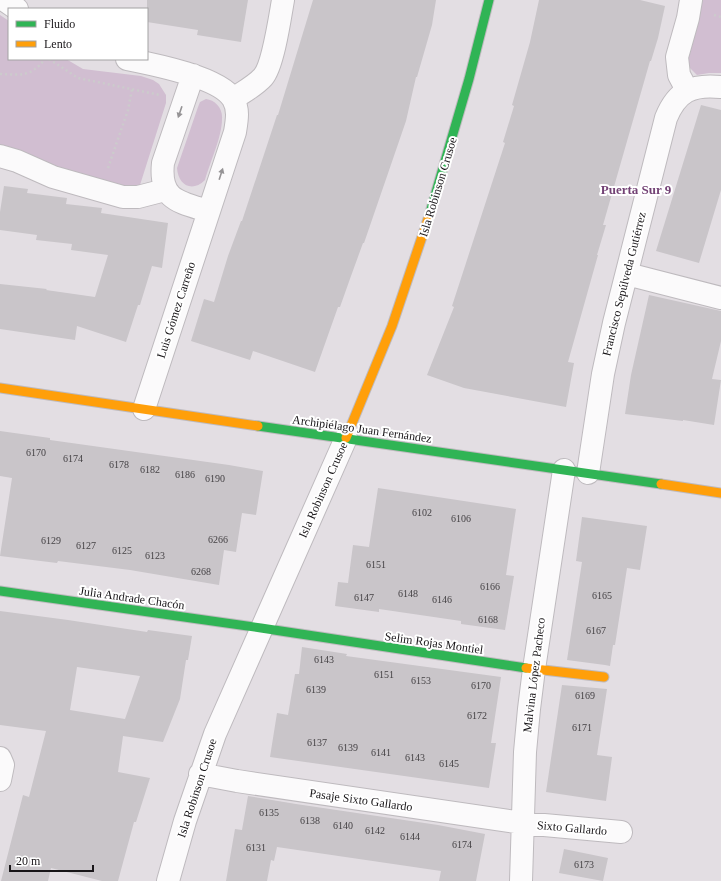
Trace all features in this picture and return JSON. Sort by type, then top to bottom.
[{"type":"street","points":[[4,0],[16,8]]},
{"type":"street","points":[[133,60],[193,75],[216,85],[230,94],[233,99],[256,83],[267,72],[283,0]]},
{"type":"street","name":"Isla Robinson Crusoe","points":[[168,881],[200,774],[220,721],[346,438],[381,354],[434,200],[484,26],[488,0]]},
{"type":"street","points":[[691,0],[688,18],[677,57],[679,75],[687,90],[699,87],[721,87]]},
{"type":"street","points":[[193,75],[162,163],[161,176],[165,190],[180,202],[208,211]]},
{"type":"street","name":"Francisco Sepúlveda Gutiérrez","points":[[588,473],[603,374],[666,118],[671,106],[678,97],[687,90]]},
{"type":"street","name":"Luis Gómez Carreño","points":[[144,409],[237,121],[238,113],[233,99]]},
{"type":"street","points":[[0,156],[17,161],[53,177],[123,197],[138,197],[165,190]]},
{"type":"street","points":[[627,274],[721,298]]},
{"type":"street","name":"Archipiélago Juan Fernández","points":[[0,388],[721,493]]},
{"type":"street","name":"Malvina López Pacheco","points":[[521,881],[525,752],[534,670],[564,470]]},
{"type":"street","name":"Julia Andrade Chacón","points":[[0,591],[261,628]]},
{"type":"street","name":"Selim Rojas Montiel","points":[[261,628],[534,670],[604,676]]},
{"type":"street","points":[[0,758],[3,766],[0,780]]},
{"type":"street","name":"Pasaje Sixto Gallardo","points":[[200,774],[237,781],[522,823]]},
{"type":"street","name":"Sixto Gallardo","points":[[522,823],[621,832]]},
{"type":"path","points":[[0,74],[22,75],[30,73],[40,66],[44,60]]},
{"type":"path","points":[[51,60],[78,78],[184,100]]},
{"type":"path","points":[[107,170],[128,110],[132,89]]},
{"type":"shaded area","points":[[701,0],[721,0],[721,73],[697,75],[685,63]]},
{"type":"shaded area","points":[[0,15],[8,20],[8,60],[68,60],[83,69],[141,76],[153,80],[159,84],[166,95],[166,103],[140,185],[123,190],[0,147]]},
{"type":"shaded area","points":[[206,99],[218,105],[221,111],[221,126],[218,141],[205,180],[195,186],[186,185],[180,179],[177,168],[200,102]]},
{"type":"building","points":[[147,0],[248,0],[241,42],[197,35],[198,30],[148,22]]},
{"type":"building","points":[[313,0],[436,0],[432,25],[416,77],[406,121],[364,243],[340,307],[338,307],[315,372],[253,351],[250,360],[191,341],[204,299],[214,302],[228,256],[242,221],[278,115]]},
{"type":"building","points":[[539,0],[640,0],[665,6],[658,38],[603,225],[606,225],[568,362],[574,363],[566,407],[464,388],[427,375],[454,307],[452,306],[505,143],[503,142],[514,106],[512,105],[530,42]]},
{"type":"building","points":[[701,105],[721,110],[721,190],[699,263],[656,251]]},
{"type":"building","points":[[4,186],[28,189],[27,193],[67,198],[66,204],[102,208],[101,213],[168,223],[162,268],[152,266],[140,305],[138,305],[126,342],[77,326],[75,340],[0,329],[0,284],[47,289],[46,290],[95,297],[108,255],[71,250],[72,244],[36,240],[37,235],[0,230],[0,212]]},
{"type":"building","points":[[649,295],[721,311],[721,341],[712,379],[721,380],[714,425],[625,414],[631,375]]},
{"type":"building","points":[[0,431],[50,438],[50,440],[263,471],[256,515],[242,513],[236,552],[224,550],[219,585],[130,570],[58,561],[57,563],[0,556],[12,478],[0,476]]},
{"type":"building","points":[[378,488],[516,509],[506,575],[514,576],[505,630],[461,624],[461,621],[379,609],[379,612],[335,606],[338,582],[348,583],[353,545],[369,547]]},
{"type":"building","points":[[582,517],[647,526],[640,570],[627,568],[615,645],[613,645],[610,666],[567,660],[582,562],[576,561]]},
{"type":"building","points":[[0,611],[147,632],[148,630],[192,636],[188,660],[186,660],[180,699],[163,742],[123,736],[118,772],[150,778],[136,822],[134,822],[118,881],[102,881],[51,868],[48,881],[1,881],[23,795],[29,797],[46,731],[0,725]],"holes":[[[77,667],[140,676],[125,719],[70,710]]]},
{"type":"building","points":[[302,647],[347,654],[346,656],[501,677],[491,743],[496,743],[489,788],[270,757],[277,713],[288,715],[295,674],[299,674]]},
{"type":"building","points":[[562,685],[607,689],[597,755],[612,757],[606,801],[546,792]]},
{"type":"building","points":[[248,796],[438,825],[485,834],[476,881],[439,881],[441,871],[277,847],[274,861],[271,860],[267,881],[226,881],[235,829],[242,830]]},
{"type":"building","points":[[564,849],[608,858],[603,881],[559,873]]},
{"type":"traffic: fast","points":[[429,216],[469,79],[489,0]]},
{"type":"traffic: fast","points":[[258,426],[661,484]]},
{"type":"traffic: fast","points":[[0,591],[526,668]]},
{"type":"traffic: slow","points":[[346,438],[392,326],[429,216]]},
{"type":"traffic: slow","points":[[0,388],[258,426]]},
{"type":"traffic: slow","points":[[661,484],[721,493]]},
{"type":"traffic: slow","points":[[526,668],[604,677]]},
{"type":"district","name":"Puerta Sur 9","points":[[636,189]]}]
